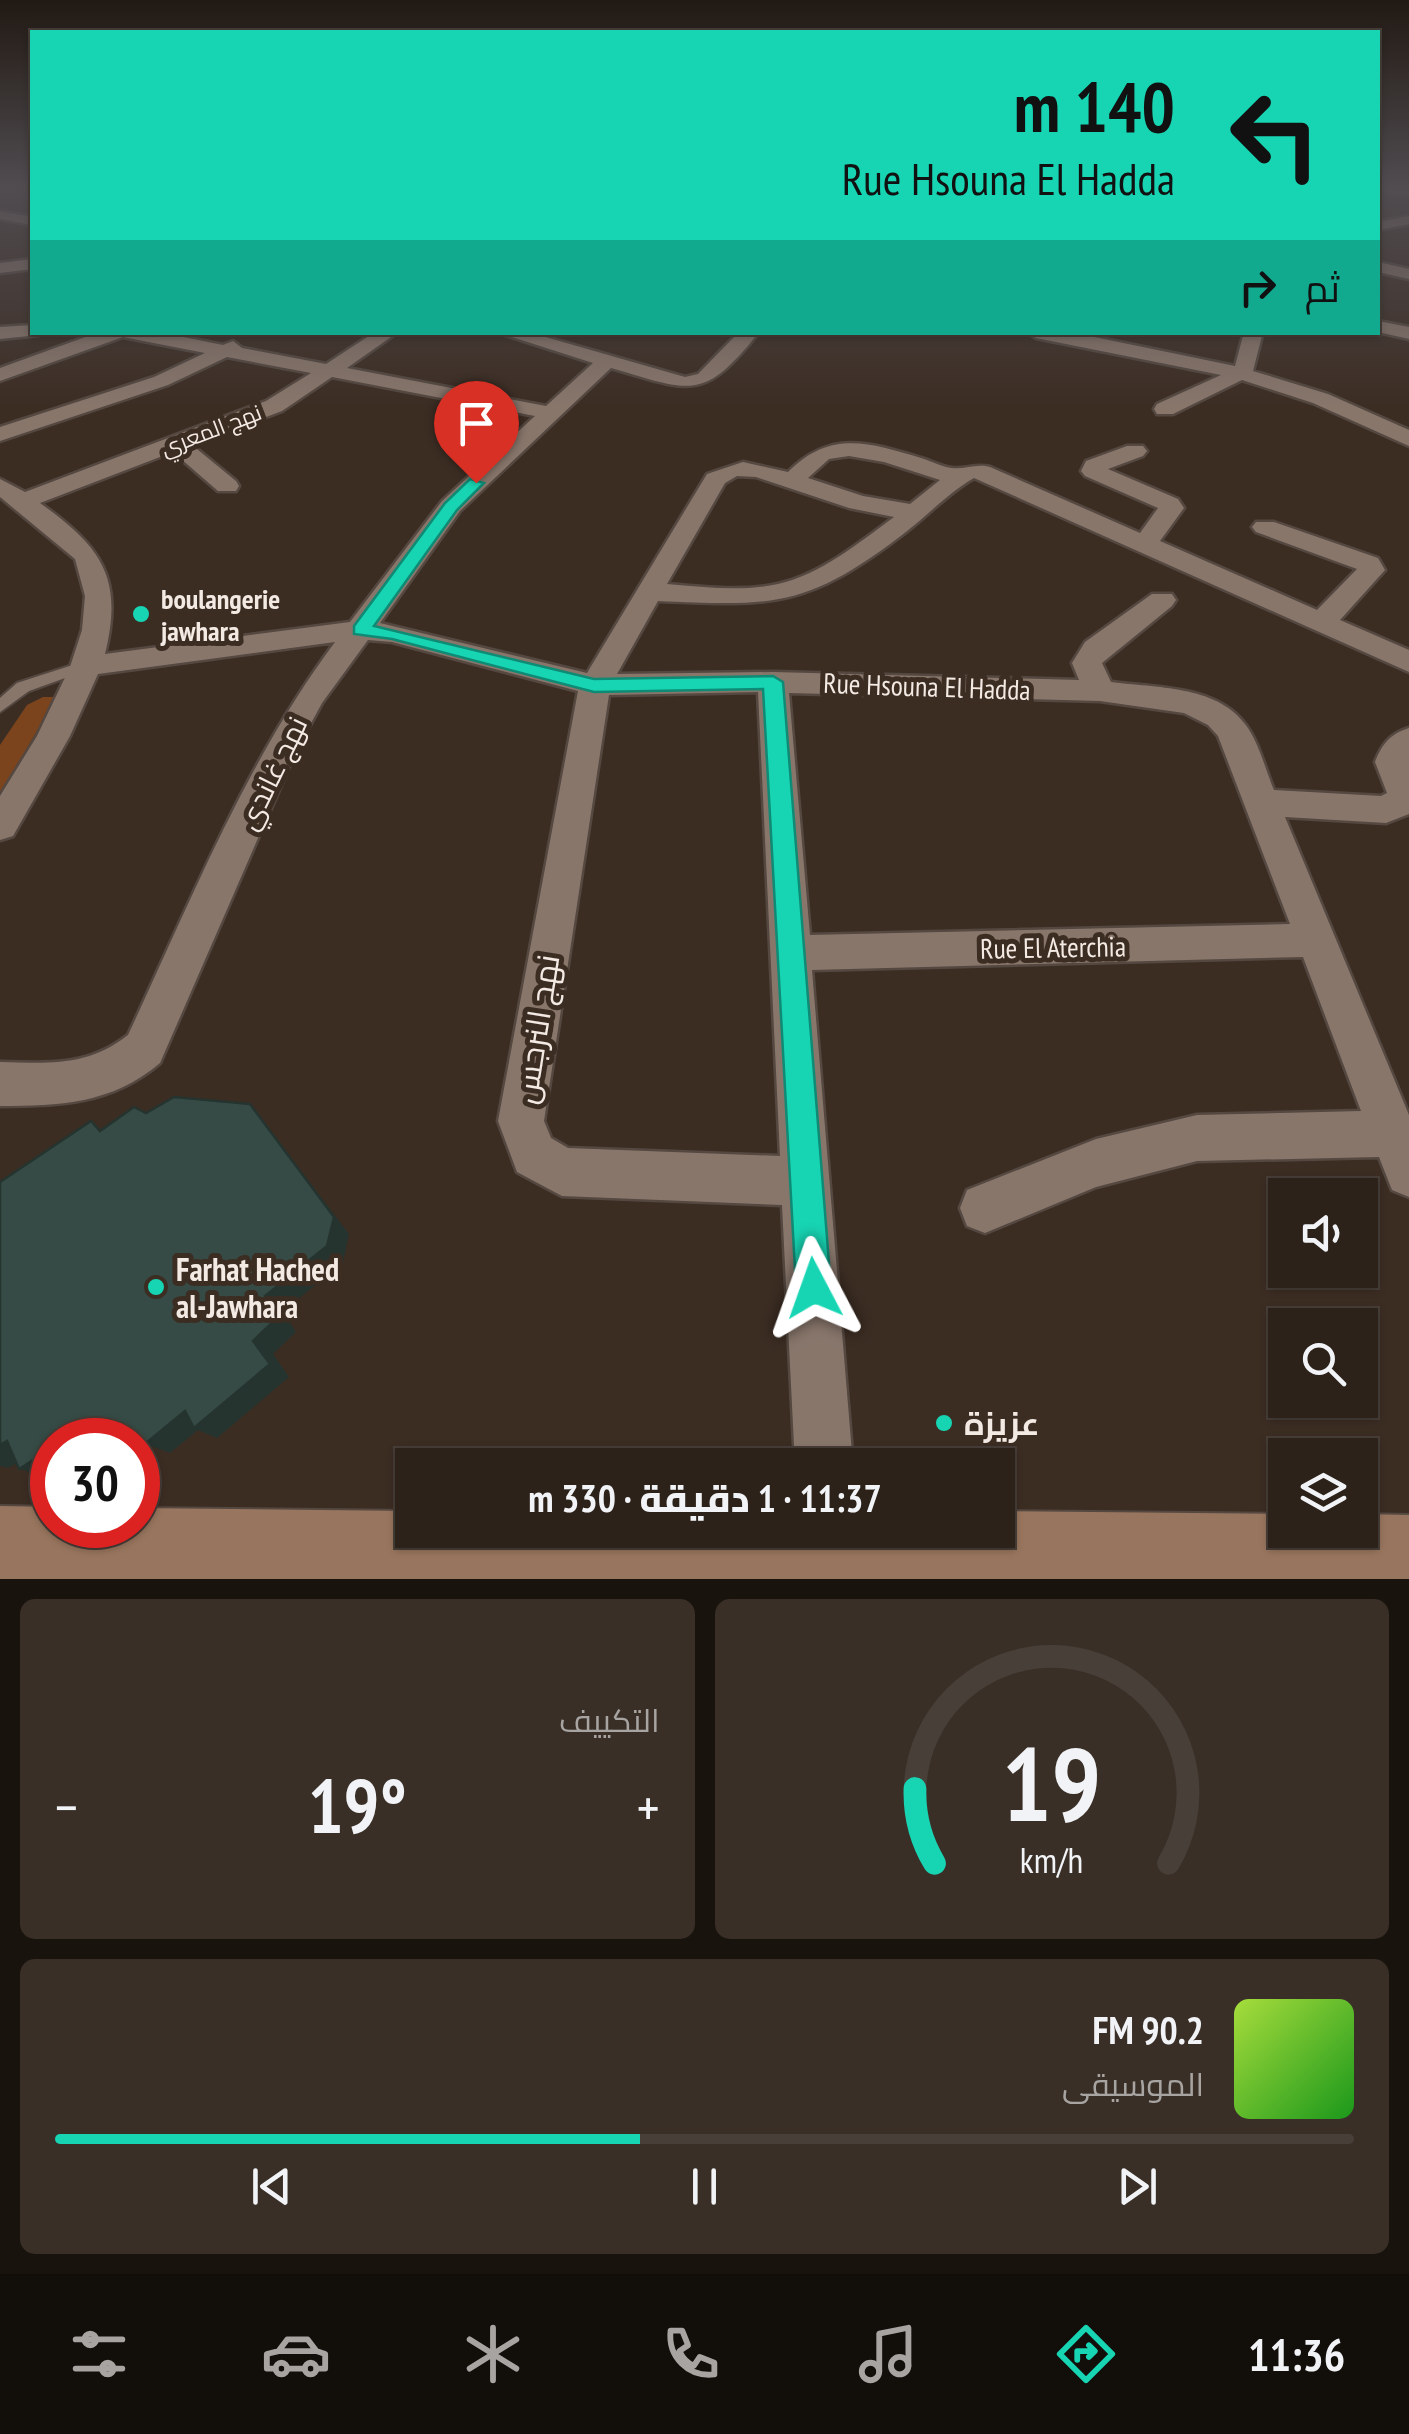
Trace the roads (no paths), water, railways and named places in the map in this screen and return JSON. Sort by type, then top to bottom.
[{"type":"main road","points":[[0,1548],[310,1553],[1409,1557]]},
{"type":"street","points":[[0,268],[30,264]]},
{"type":"street","points":[[1380,267],[1407,272]]},
{"type":"street","points":[[1380,327],[1409,333]]},
{"type":"street","points":[[0,333],[30,331]]},
{"type":"street","points":[[0,375],[110,335]]},
{"type":"street","points":[[143,335],[551,413]]},
{"type":"street","points":[[0,434],[161,382],[254,335]]},
{"type":"street","name":"نهج المعري","points":[[6,492],[178,444],[274,406],[384,335]]},
{"type":"street","points":[[516,335],[670,381],[694,383],[709,374],[747,335]]},
{"type":"street","points":[[1052,335],[1243,372],[1366,416],[1409,439]]},
{"type":"street","points":[[1165,409],[1243,372],[1253,335]]},
{"type":"street","name":"نهج غاندي","points":[[0,1084],[96,1081],[114,1074],[144,1049],[279,750],[309,698],[451,506],[606,361]]},
{"type":"street","points":[[1366,416],[1394,409]]},
{"type":"street","points":[[178,444],[227,486]]},
{"type":"street","points":[[792,481],[821,454],[842,448],[928,467],[957,478]]},
{"type":"street","points":[[1135,450],[1092,470],[1169,504],[1171,508],[1145,544]]},
{"type":"street","points":[[594,685],[715,479],[726,470],[742,467],[858,503],[915,513]]},
{"type":"street","points":[[648,592],[775,594],[835,568],[915,513],[957,478],[970,471],[982,472],[1409,662]]},
{"type":"street","points":[[0,826],[60,725],[84,666],[100,602],[92,566],[81,550],[6,492]]},
{"type":"street","points":[[1265,527],[1359,560],[1371,570],[1322,622]]},
{"type":"street","points":[[1100,691],[1087,662],[1096,649],[1162,600]]},
{"type":"street","name":"Rue Hsouna El Hadda","points":[[84,666],[361,630],[392,634],[594,685],[773,682],[1100,691],[1170,697],[1220,717],[1233,730],[1402,1153]]},
{"type":"street","points":[[773,682],[823,1448]]},
{"type":"street","name":"نهج النرجس","points":[[594,685],[521,1121],[534,1155],[562,1172],[807,1182]]},
{"type":"street","points":[[1259,802],[1386,810],[1404,800],[1405,793],[1392,762],[1396,751],[1409,740]]},
{"type":"street","name":"Rue El Aterchia","points":[[791,953],[1315,940]]},
{"type":"street","points":[[985,1208],[1096,1163],[1197,1138],[1402,1153]]},
{"type":"lane","points":[[0,707],[23,687],[84,666]]},
{"type":"place","name":"boulangerie jawhara","points":[[141,614]]},
{"type":"place","name":"Farhat Hached al-Jawhara","points":[[156,1287]]},
{"type":"place","name":"عزيزة","points":[[944,1423]]}]
